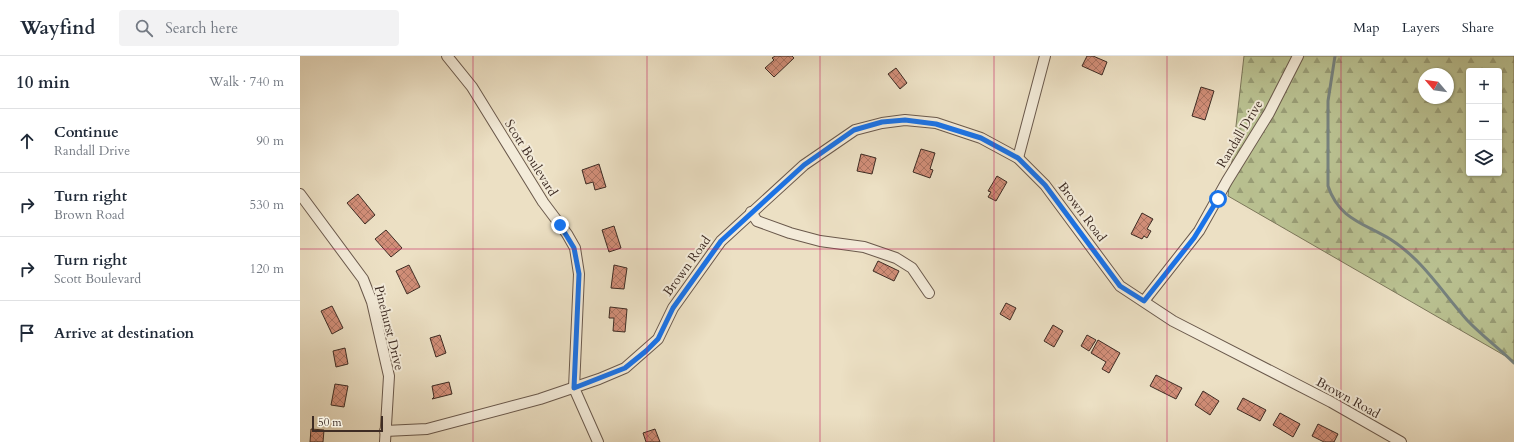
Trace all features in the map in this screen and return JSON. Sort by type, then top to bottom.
[{"type":"street","name":"Scott Boulevard","points":[[447,56],[472,87],[542,202],[566,234],[574,248],[579,274],[574,388],[598,442]]},
{"type":"street","points":[[1018,158],[1045,56]]},
{"type":"street","name":"Randall Drive","points":[[1144,301],[1199,230],[1269,113],[1298,56]]},
{"type":"street","name":"Brown Road","points":[[384,431],[427,429],[553,396],[625,368],[658,339],[673,308],[721,241],[804,165],[854,130],[882,122],[905,120],[936,124],[981,138],[1018,158],[1045,185],[1120,286],[1173,321],[1331,402],[1401,442]]},
{"type":"street","name":"Pinehurst Drive","points":[[300,194],[363,279],[372,302],[389,376],[384,431],[385,442]]},
{"type":"street","points":[[751,212],[757,221],[790,233],[820,241],[864,247],[896,258],[912,268],[929,293]]},
{"type":"green space","points":[[1244,56],[1514,56],[1514,361],[1228,196]]},
{"type":"building","points":[[775,56],[792,56],[794,58],[774,77],[765,68],[774,60],[772,58]]},
{"type":"building","points":[[1087,56],[1093,56],[1107,62],[1102,75],[1082,66]]},
{"type":"building","points":[[896,68],[907,83],[900,89],[888,74]]},
{"type":"building","points":[[1201,87],[1214,91],[1205,120],[1192,116]]},
{"type":"building","points":[[921,149],[935,153],[930,169],[933,170],[930,178],[913,172]]},
{"type":"building","points":[[861,154],[876,158],[872,174],[857,171]]},
{"type":"building","points":[[599,164],[606,187],[595,190],[593,182],[586,184],[582,170]]},
{"type":"building","points":[[997,176],[1007,182],[996,201],[988,197],[991,192],[988,191]]},
{"type":"building","points":[[358,194],[375,215],[365,224],[347,203]]},
{"type":"building","points":[[1142,213],[1153,219],[1147,229],[1151,231],[1147,238],[1144,236],[1142,239],[1131,234]]},
{"type":"building","points":[[614,226],[621,248],[609,252],[602,230]]},
{"type":"building","points":[[386,230],[402,248],[391,257],[375,239]]},
{"type":"building","points":[[878,261],[899,271],[894,281],[873,271]]},
{"type":"building","points":[[409,265],[420,287],[407,294],[396,271]]},
{"type":"building","points":[[614,265],[627,268],[624,289],[611,288]]},
{"type":"building","points":[[1006,303],[1016,308],[1010,320],[1000,314]]},
{"type":"building","points":[[332,306],[343,328],[332,334],[321,311]]},
{"type":"building","points":[[610,307],[627,309],[625,332],[613,331],[614,318],[609,318]]},
{"type":"building","points":[[1053,325],[1063,331],[1054,347],[1044,341]]},
{"type":"building","points":[[440,335],[446,353],[436,357],[430,338]]},
{"type":"building","points":[[1087,335],[1096,340],[1089,351],[1081,346]]},
{"type":"building","points":[[1098,340],[1120,353],[1109,373],[1102,369],[1106,362],[1091,353]]},
{"type":"building","points":[[345,348],[348,364],[336,367],[333,351]]},
{"type":"building","points":[[1156,375],[1182,388],[1176,399],[1150,386]]},
{"type":"building","points":[[449,382],[452,394],[432,399],[434,397],[432,386]]},
{"type":"building","points":[[335,384],[348,386],[344,407],[331,405]]},
{"type":"building","points":[[1203,391],[1219,401],[1210,415],[1195,405]]},
{"type":"building","points":[[1243,398],[1266,410],[1260,421],[1237,409]]},
{"type":"building","points":[[1280,413],[1300,424],[1293,437],[1273,425]]},
{"type":"building","points":[[1318,424],[1338,434],[1334,442],[1324,442],[1312,436]]},
{"type":"building","points":[[311,429],[324,430],[323,442],[310,442]]},
{"type":"building","points":[[655,429],[660,442],[646,442],[643,433]]},
{"type":"waterway","points":[[1335,56],[1328,101],[1328,186],[1333,197],[1345,213],[1353,219],[1390,239],[1412,256],[1431,276],[1467,320],[1514,363]]},
{"type":"route","points":[[560,225],[574,248],[579,274],[574,388],[625,368],[646,351],[658,339],[673,308],[721,241],[804,165],[854,130],[882,122],[905,120],[936,124],[981,138],[1018,158],[1045,185],[1120,286],[1144,301],[1151,290],[1194,238],[1218,199]]}]
